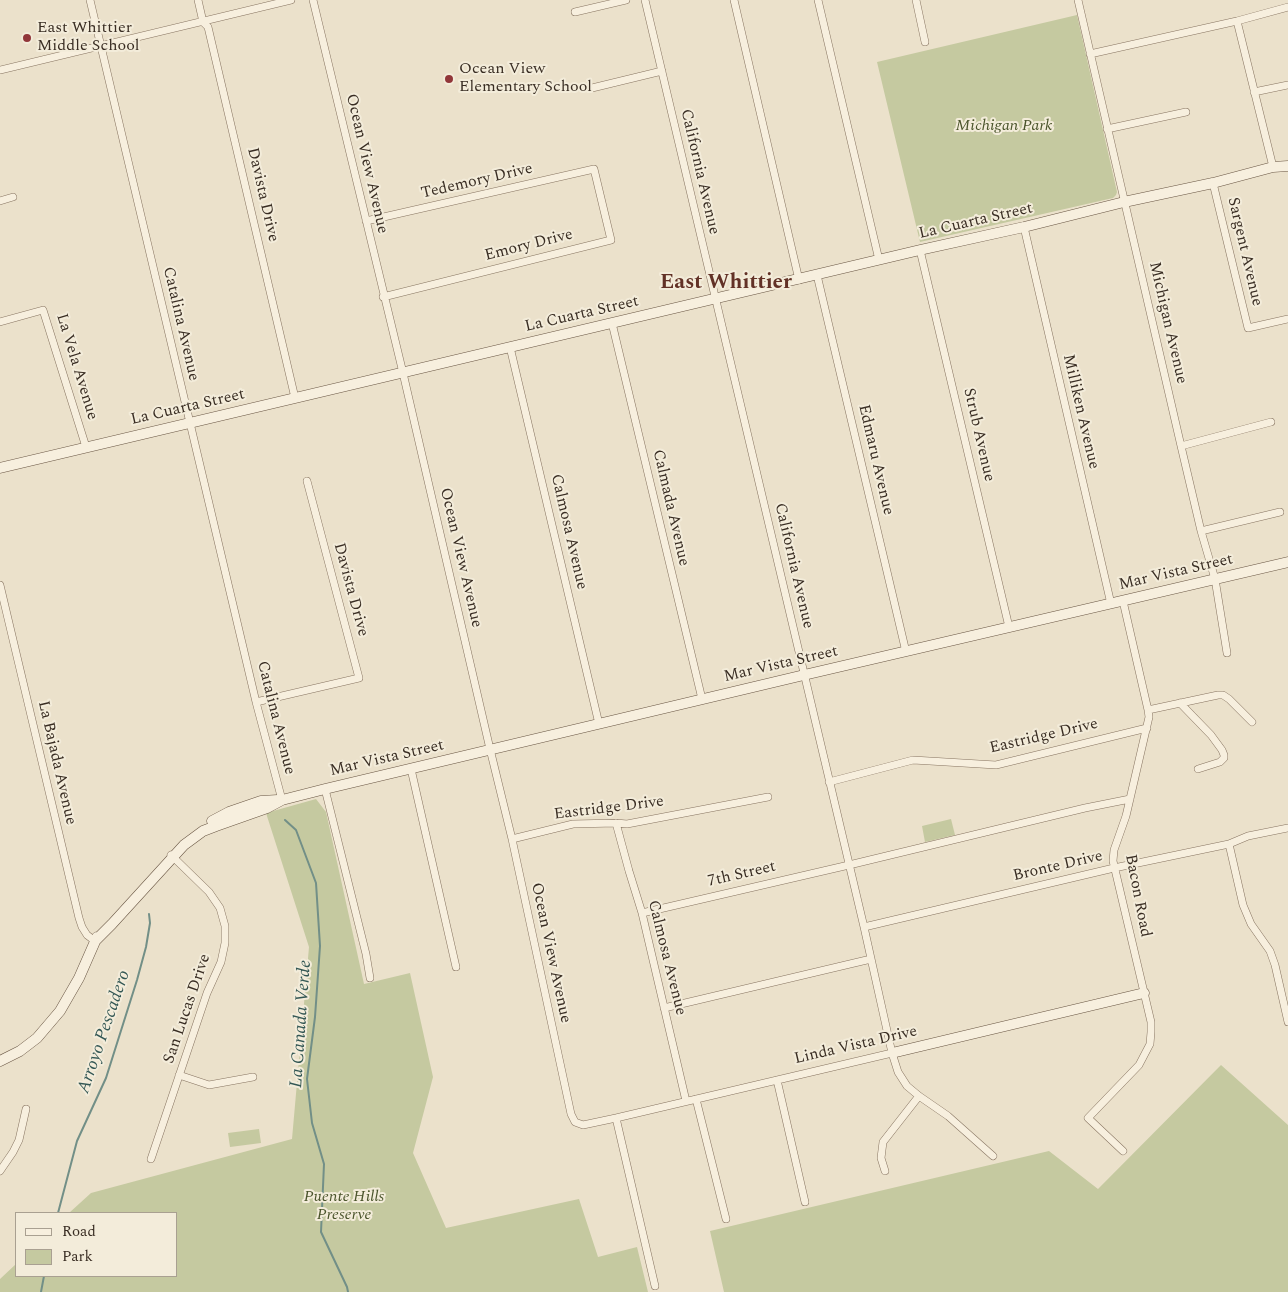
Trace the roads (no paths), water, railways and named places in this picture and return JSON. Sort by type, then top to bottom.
[{"type":"street","name":"Catalina Avenue","points":[[90,0],[189,423],[256,702],[282,800]]},
{"type":"street","name":"Davista Drive","points":[[198,0],[203,22],[208,27],[296,398]]},
{"type":"street","points":[[0,70],[291,0]]},
{"type":"street","name":"Ocean View Avenue","points":[[313,0],[512,839],[571,1114],[575,1122]]},
{"type":"street","points":[[575,12],[626,0]]},
{"type":"street","name":"California Avenue","points":[[645,0],[864,927],[892,1054],[906,1086],[948,1116],[993,1156]]},
{"type":"street","points":[[734,0],[799,280]]},
{"type":"street","points":[[818,0],[879,260]]},
{"type":"street","points":[[916,0],[925,42]]},
{"type":"street","name":"Michigan Avenue","points":[[1078,0],[1181,446],[1215,579],[1227,653]]},
{"type":"street","points":[[1090,54],[1237,21],[1288,7]]},
{"type":"street","points":[[1237,21],[1273,167]]},
{"type":"street","points":[[592,88],[662,71]]},
{"type":"street","points":[[1254,92],[1288,85]]},
{"type":"street","points":[[1107,129],[1186,112]]},
{"type":"street","name":"La Cuarta Street","points":[[0,468],[715,298],[799,280],[1124,202],[1213,183],[1273,167],[1288,166]]},
{"type":"street","name":"Tedemory Drive","points":[[366,221],[594,169]]},
{"type":"street","name":"Emory Drive","points":[[384,297],[611,240],[594,169]]},
{"type":"street","name":"Sargent Avenue","points":[[1213,183],[1248,328],[1288,319]]},
{"type":"street","points":[[0,201],[13,197]]},
{"type":"street","name":"Milliken Avenue","points":[[1024,227],[1111,604]]},
{"type":"street","name":"Strub Avenue","points":[[920,250],[1009,627]]},
{"type":"street","name":"Edmaru Avenue","points":[[817,275],[906,652]]},
{"type":"street","name":"La Vela Avenue","points":[[0,322],[43,310],[86,447]]},
{"type":"street","name":"Calmada Avenue","points":[[612,323],[702,699]]},
{"type":"street","name":"Calmosa Avenue","points":[[510,347],[599,724]]},
{"type":"street","points":[[1181,446],[1271,422]]},
{"type":"street","name":"Davista Drive","points":[[256,702],[359,678],[307,481]]},
{"type":"street","points":[[1202,531],[1280,512]]},
{"type":"street","name":"Mar Vista Street","points":[[0,1061],[20,1051],[37,1038],[60,1011],[80,978],[95,941],[106,922],[142,881],[171,855],[185,839],[229,812],[262,800],[282,800],[702,699],[1288,562]]},
{"type":"street","name":"La Bajada Avenue","points":[[0,585],[79,918],[87,935],[95,941]]},
{"type":"street","name":"Bacon Road","points":[[1123,601],[1149,717],[1126,816],[1114,850],[1113,861],[1152,1032],[1150,1044],[1139,1065],[1088,1118],[1123,1151]]},
{"type":"street","points":[[1148,710],[1223,695],[1252,722]]},
{"type":"street","points":[[1180,703],[1211,735],[1224,755],[1220,762],[1198,769]]},
{"type":"street","name":"Eastridge Drive","points":[[829,782],[913,760],[996,765],[1147,728]]},
{"type":"street","points":[[410,769],[456,967]]},
{"type":"street","points":[[326,789],[366,954],[370,978]]},
{"type":"street","name":"Eastridge Drive","points":[[512,839],[573,824],[627,824],[768,796]]},
{"type":"street","name":"7th Street","points":[[642,913],[1130,799]]},
{"type":"street","name":"Calmosa Avenue","points":[[616,823],[628,871],[642,913],[686,1101]]},
{"type":"street","name":"Bronte Drive","points":[[864,927],[1114,868],[1229,844],[1248,836],[1288,828]]},
{"type":"street","points":[[1229,844],[1243,905],[1251,924],[1270,951],[1288,1022]]},
{"type":"street","name":"San Lucas Drive","points":[[151,1159],[207,994],[221,962],[225,943],[225,926],[220,908],[209,892],[171,855]]},
{"type":"street","points":[[664,1008],[871,959]]},
{"type":"street","name":"Linda Vista Drive","points":[[575,1122],[583,1125],[616,1118],[1144,993]]},
{"type":"street","points":[[180,1075],[209,1085],[253,1077]]},
{"type":"street","points":[[777,1080],[805,1202]]},
{"type":"street","points":[[885,1171],[881,1158],[883,1142],[919,1096]]},
{"type":"street","points":[[696,1099],[726,1219]]},
{"type":"street","points":[[0,1171],[3,1159],[13,1152],[26,1109]]},
{"type":"street","points":[[616,1118],[655,1286]]},
{"type":"waterway","name":"La Canada Verde","points":[[285,820],[296,830],[316,883],[320,946],[315,1017],[307,1079],[312,1123],[324,1164],[321,1232],[348,1292]]},
{"type":"waterway","name":"Arroyo Pescadero","points":[[58,1212],[77,1141],[106,1078],[137,980],[146,947],[150,923],[149,914]]},
{"type":"waterway","name":"Arroyo Pescadero","points":[[41,1292],[44,1277]]},
{"type":"place","name":"East Whittier Middle School","points":[[27,38]]},
{"type":"place","name":"Ocean View Elementary School","points":[[449,79]]},
{"type":"district","name":"East Whittier","points":[[726,284]]},
{"type":"park label","name":"Michigan Park","points":[[1004,127]]},
{"type":"park label","name":"Puente Hills Preserve","points":[[344,1207]]}]
